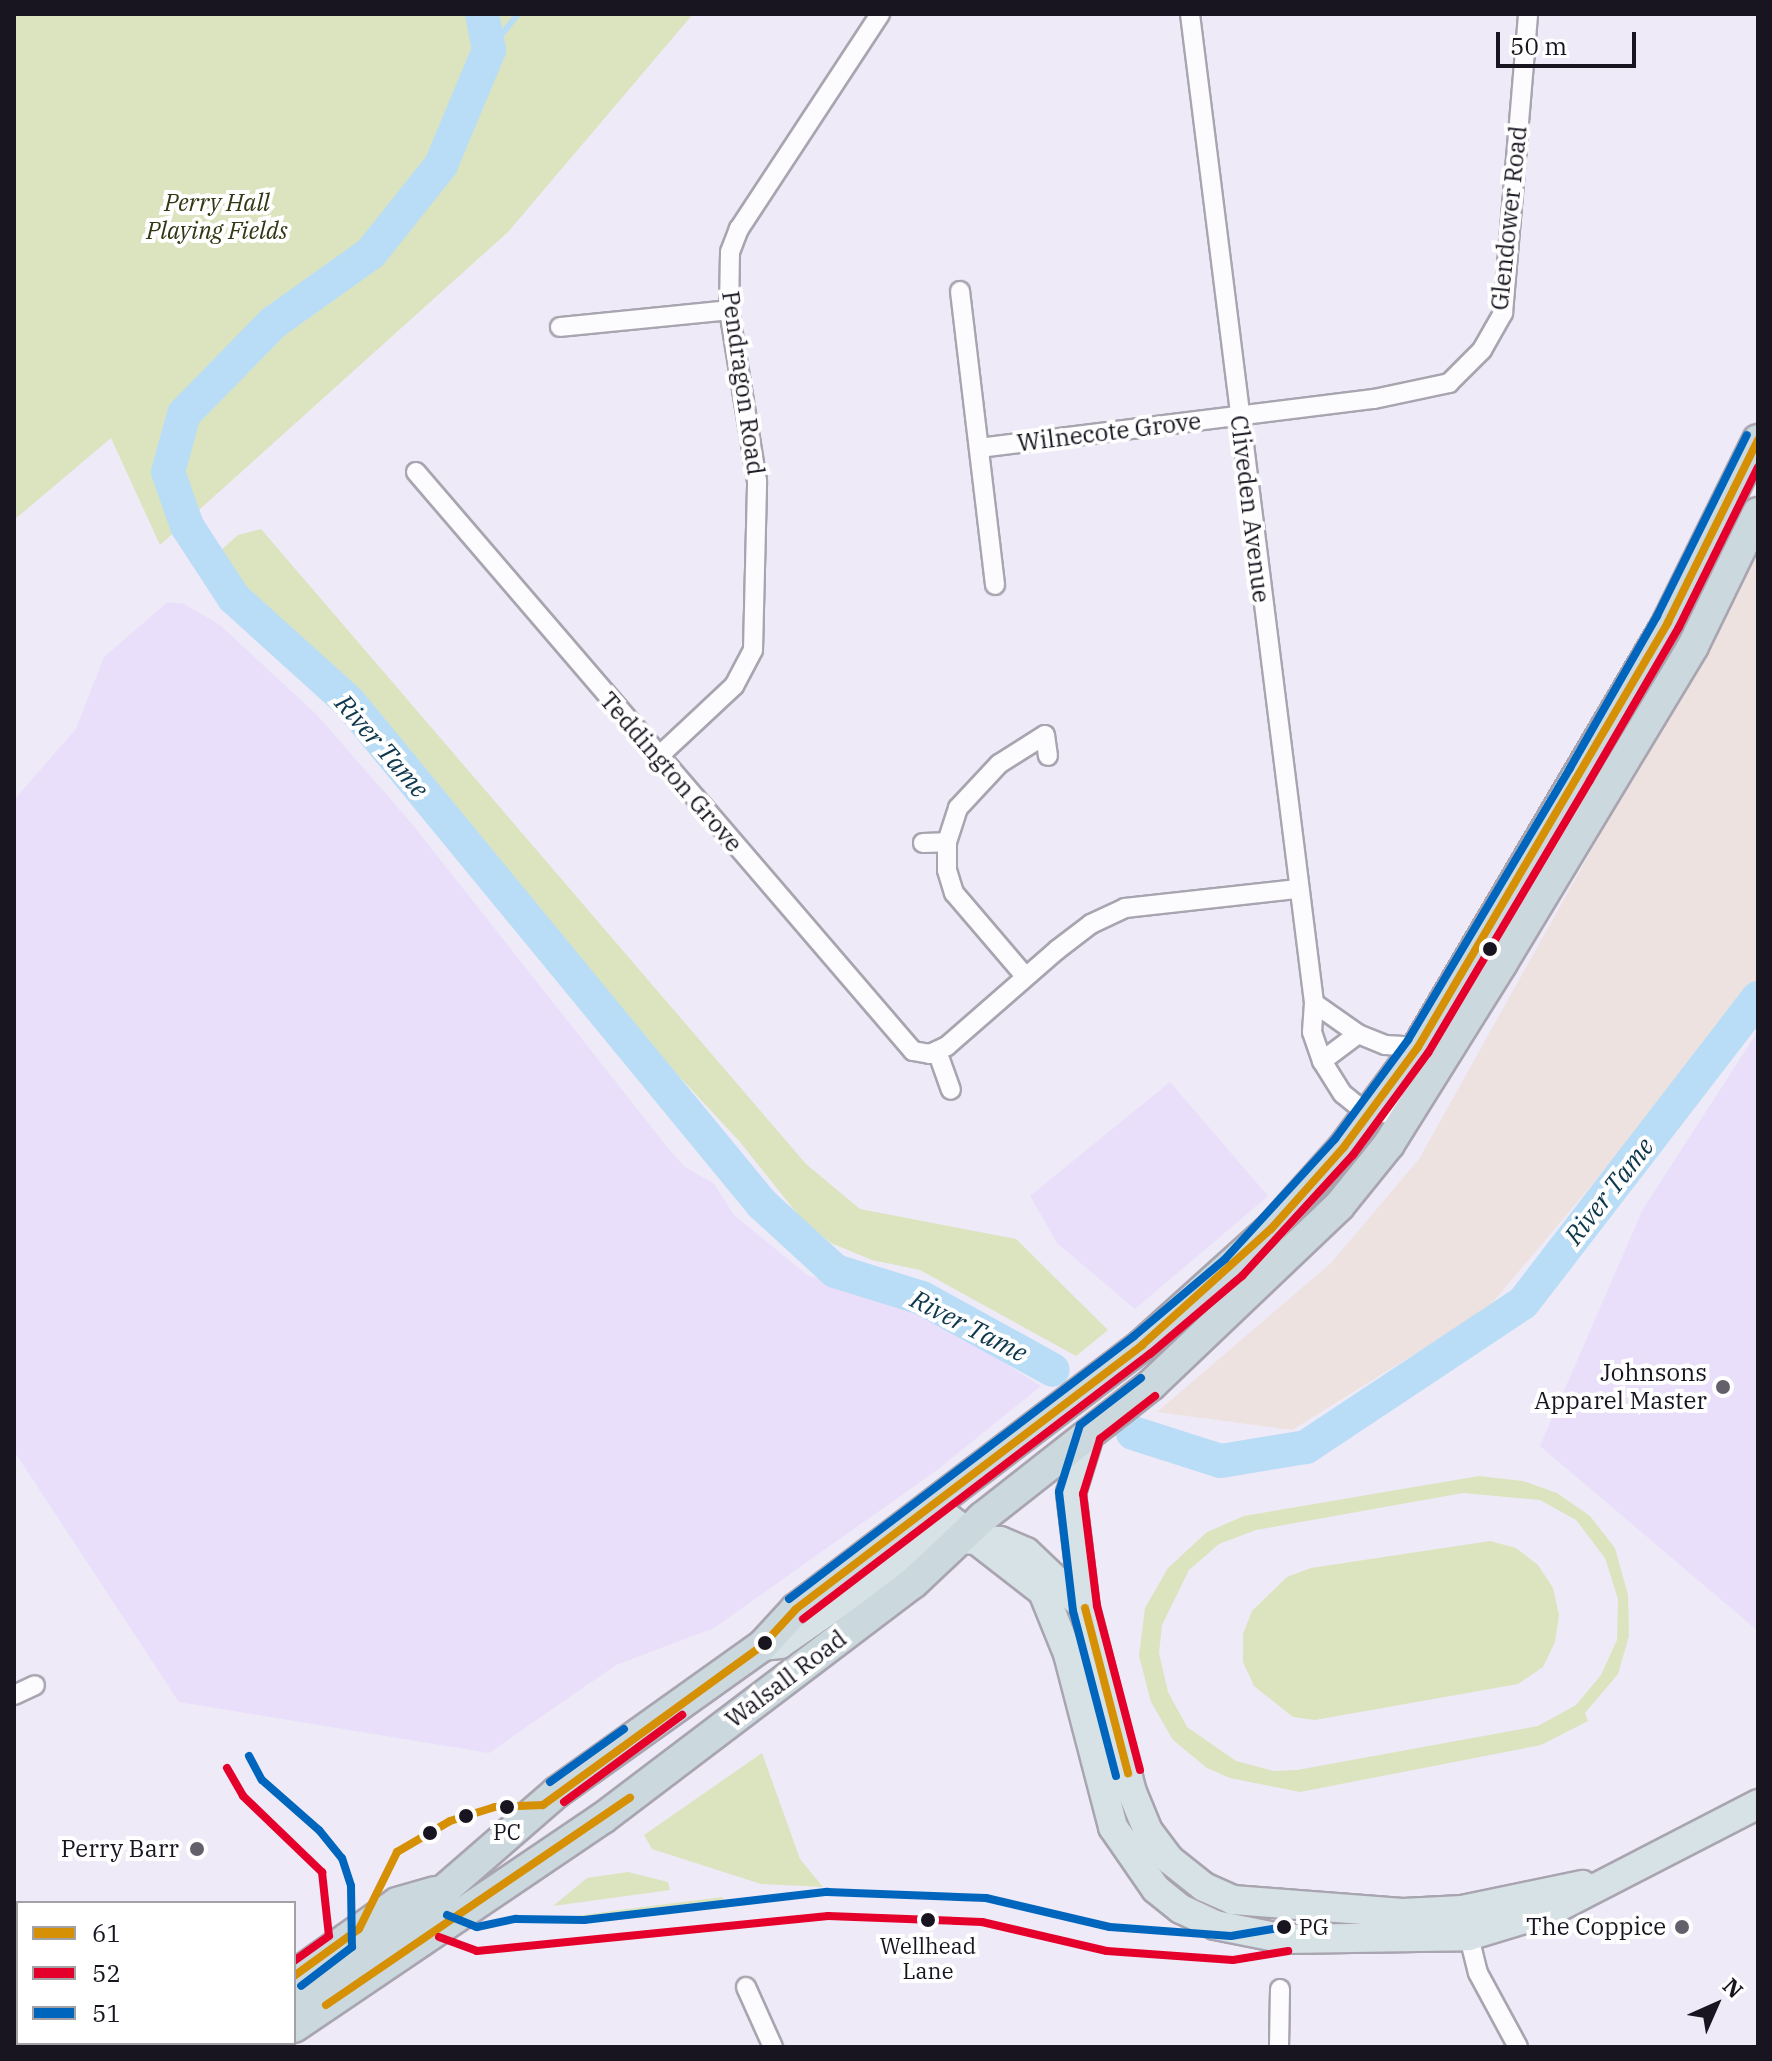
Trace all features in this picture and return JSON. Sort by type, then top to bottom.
[{"type":"highway","name":"Walsall Road","points":[[439,1890],[557,1792],[675,1705],[762,1646],[796,1609],[934,1507],[1233,1268],[1369,1114],[1418,1047],[1668,622],[1758,440]]},
{"type":"highway","name":"Walsall Road","points":[[296,2026],[603,1818],[972,1541],[1090,1432],[1198,1343],[1339,1206],[1389,1144],[1502,963],[1693,646],[1758,513]]},
{"type":"highway","points":[[296,1975],[397,1903],[439,1890]]},
{"type":"highway","points":[[296,2002],[412,1918],[439,1890]]},
{"type":"highway","points":[[298,2047],[423,1957],[436,1929]]},
{"type":"main road","points":[[1090,1432],[1071,1493],[1085,1608],[1132,1792],[1148,1831],[1170,1860],[1204,1887],[1233,1900],[1403,1913],[1465,1923]]},
{"type":"main road","points":[[934,1507],[972,1541],[1029,1578],[1055,1612],[1085,1712],[1101,1795],[1113,1827],[1147,1879],[1181,1909],[1215,1925],[1286,1939],[1537,1918],[1603,1881],[1758,1804]]},
{"type":"main road","name":"Walsall Road","points":[[762,1646],[780,1644],[932,1538],[972,1541]]},
{"type":"main road","points":[[972,1541],[1000,1541],[1026,1552],[1085,1608]]},
{"type":"street","name":"Pendragon Road","points":[[658,757],[734,686],[753,650],[757,481],[729,310],[729,255],[739,229],[880,14]]},
{"type":"street","name":"Cliveden Avenue","points":[[1190,14],[1314,1003],[1312,1032],[1322,1061],[1343,1094],[1369,1114]]},
{"type":"street","name":"Glendower Road","points":[[1239,416],[1429,389],[1449,383],[1482,350],[1503,313],[1528,14]]},
{"type":"street","points":[[960,291],[995,585]]},
{"type":"street","points":[[560,327],[729,310]]},
{"type":"street","name":"Wilnecote Grove","points":[[979,448],[1239,416]]},
{"type":"street","name":"Teddington Grove","points":[[416,472],[893,1031],[913,1051],[937,1051]]},
{"type":"street","points":[[1025,976],[954,893],[947,870],[947,842],[958,808],[999,764],[1045,735],[1048,756]]},
{"type":"street","points":[[923,843],[947,842]]},
{"type":"street","points":[[951,1090],[937,1051],[1091,924],[1125,908],[1298,889]]},
{"type":"street","name":"Walsall Road","points":[[1369,1114],[1391,1113],[1502,963]]},
{"type":"street","points":[[1314,1003],[1358,1034],[1385,1045],[1418,1047]]},
{"type":"street","points":[[1322,1061],[1358,1034]]},
{"type":"street","points":[[14,1695],[35,1685]]},
{"type":"street","points":[[1465,1923],[1478,1973],[1518,2047]]},
{"type":"street","points":[[746,1987],[773,2047]]},
{"type":"street","points":[[1279,2047],[1280,1989]]},
{"type":"shaded area","points":[[1758,552],[1758,988],[1487,1309],[1292,1430],[1157,1412],[1331,1263],[1419,1159]]},
{"type":"shaded area","points":[[168,602],[184,604],[220,625],[318,716],[412,824],[668,1148],[685,1167],[714,1184],[734,1215],[807,1275],[929,1316],[1041,1386],[937,1470],[714,1628],[616,1665],[489,1753],[179,1702],[14,1451],[14,800],[76,729],[104,657]]},
{"type":"shaded area","points":[[1758,1031],[1758,1631],[1540,1446],[1643,1209]]},
{"type":"shaded area","points":[[1170,1082],[1268,1196],[1135,1309],[1057,1243],[1030,1196]]},
{"type":"green space","name":"Perry Hall Playing Fields","points":[[14,14],[693,14],[508,232],[160,545],[111,438],[14,520]]},
{"type":"green space","points":[[261,529],[806,1164],[860,1209],[1016,1239],[1108,1330],[1076,1356],[920,1270],[872,1260],[831,1243],[803,1221],[740,1142],[577,966],[404,747],[250,594],[220,551],[238,535]]},
{"type":"green space","points":[[1720,545],[1727,548],[1661,678],[1507,935],[1479,964]]},
{"type":"green space","points":[[1479,1476],[1523,1481],[1557,1493],[1590,1516],[1615,1548],[1628,1595],[1629,1636],[1618,1674],[1585,1713],[1588,1721],[1541,1745],[1300,1792],[1230,1778],[1207,1768],[1173,1740],[1151,1702],[1139,1656],[1145,1608],[1168,1568],[1207,1532],[1244,1516]],"holes":[[[1463,1493],[1540,1500],[1576,1520],[1605,1558],[1618,1599],[1617,1640],[1601,1675],[1576,1705],[1538,1726],[1297,1770],[1274,1771],[1236,1761],[1187,1727],[1168,1692],[1159,1653],[1162,1625],[1189,1570],[1219,1544],[1256,1530]]]},
{"type":"green space","points":[[1490,1541],[1516,1548],[1538,1565],[1553,1588],[1559,1615],[1555,1642],[1543,1667],[1518,1684],[1315,1720],[1293,1717],[1254,1686],[1243,1662],[1243,1634],[1252,1611],[1287,1577],[1311,1568]]},
{"type":"green space","points":[[762,1753],[800,1859],[823,1887],[761,1884],[652,1849],[644,1835]]},
{"type":"green space","points":[[628,1872],[668,1882],[670,1890],[553,1906],[587,1878]]},
{"type":"green space","points":[[722,1897],[728,1908],[524,1923],[627,1909]]},
{"type":"waterway","name":"River Tame","points":[[482,14],[489,50],[441,165],[371,253],[273,323],[184,414],[168,472],[187,526],[234,598],[349,702],[762,1204],[835,1271],[922,1298],[1053,1370]]},
{"type":"waterway","points":[[489,50],[518,14]]},
{"type":"waterway","name":"River Tame","points":[[1133,1433],[1221,1461],[1306,1447],[1523,1303],[1758,998]]},
{"type":"transit line","name":"51","points":[[789,1599],[1134,1336],[1225,1259],[1335,1139],[1408,1040],[1570,768],[1657,616],[1747,435]]},
{"type":"transit line","name":"61","points":[[296,1975],[359,1929],[397,1852],[450,1821],[495,1807],[543,1805],[762,1646],[796,1609],[1142,1345],[1271,1229],[1344,1147],[1418,1047],[1668,622],[1758,440]]},
{"type":"transit line","name":"52","points":[[803,1619],[1150,1354],[1242,1276],[1353,1155],[1428,1053],[1590,780],[1679,627],[1758,467]]},
{"type":"transit line","name":"51","points":[[1116,1776],[1073,1611],[1059,1492],[1080,1425],[1141,1378]]},
{"type":"transit line","name":"52","points":[[1140,1770],[1097,1606],[1083,1494],[1100,1439],[1155,1396]]},
{"type":"transit line","name":"61","points":[[1085,1608],[1128,1773]]},
{"type":"transit line","name":"52","points":[[564,1802],[682,1715]]},
{"type":"transit line","name":"51","points":[[550,1782],[624,1729]]},
{"type":"transit line","name":"51","points":[[249,1756],[262,1780],[319,1830],[342,1858],[351,1886],[352,1947],[301,1986]]},
{"type":"transit line","name":"52","points":[[227,1768],[243,1796],[322,1872],[329,1936],[296,1960]]},
{"type":"transit line","name":"61","points":[[326,2005],[630,1798]]},
{"type":"transit line","name":"51","points":[[447,1915],[477,1927],[516,1919],[584,1920],[827,1892],[986,1898],[1110,1927],[1231,1936],[1284,1927]]},
{"type":"transit line","name":"52","points":[[439,1937],[477,1951],[828,1916],[982,1922],[1107,1951],[1233,1960],[1288,1951]]},
{"type":"place","name":"Johnsons Apparel Master","points":[[1723,1387]]},
{"type":"place","name":"PC","points":[[507,1807]]},
{"type":"place","name":"Perry Barr","points":[[197,1849]]},
{"type":"place","name":"Wellhead Lane","points":[[928,1920]]},
{"type":"place","name":"PG","points":[[1284,1927]]},
{"type":"place","name":"The Coppice","points":[[1682,1927]]}]
